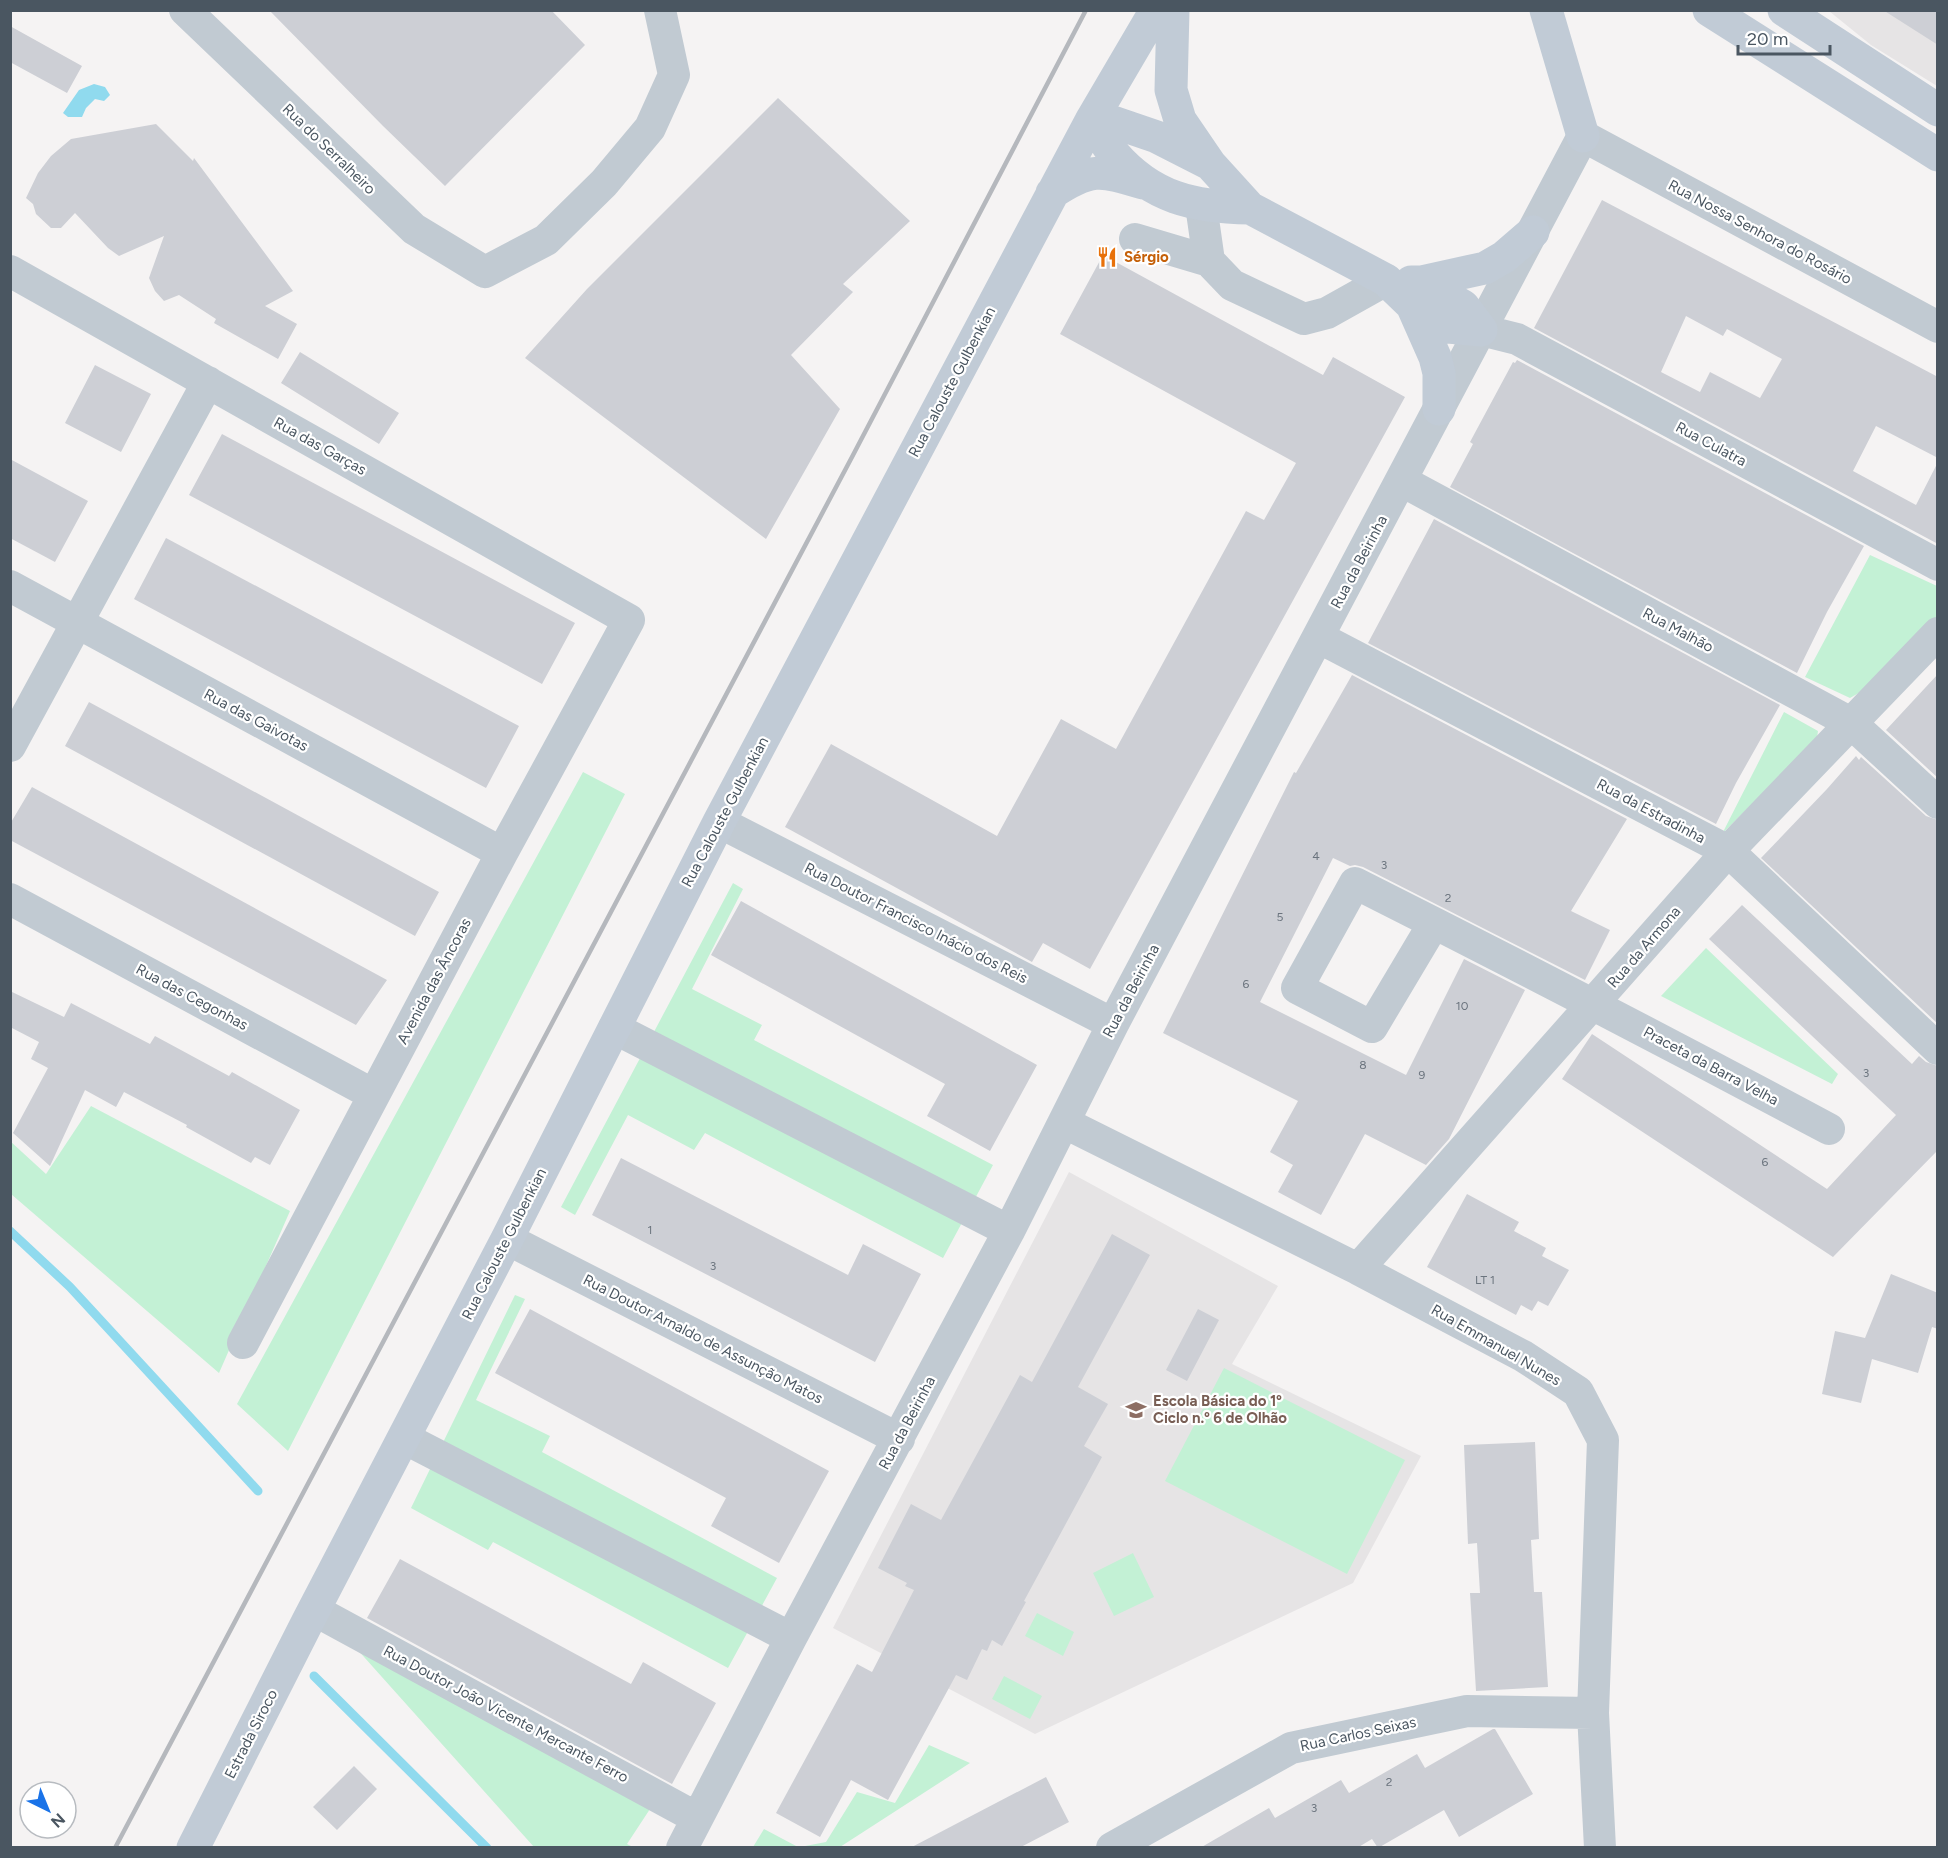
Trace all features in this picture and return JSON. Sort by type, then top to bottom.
[{"type":"street","name":"Rua do Serralheiro","points":[[185,10],[414,229],[485,272],[546,240],[604,183],[650,128],[674,75],[660,10]]},
{"type":"street","name":"Rua Calouste Gulbenkian","points":[[311,1615],[507,1239],[719,822],[1052,193],[1156,10]]},
{"type":"street","points":[[1173,10],[1171,90],[1180,120],[1210,164],[1250,208],[1416,294],[1448,327],[1481,330]]},
{"type":"street","points":[[1546,10],[1583,136]]},
{"type":"street","points":[[1709,10],[1938,155]]},
{"type":"street","points":[[1784,10],[1938,110]]},
{"type":"street","points":[[1092,119],[1116,123],[1157,137],[1210,164]]},
{"type":"street","points":[[1092,119],[1113,153],[1145,183]]},
{"type":"street","name":"Rua da Beirinha","points":[[682,1848],[791,1638],[1009,1232],[1113,1024],[1402,482],[1583,136]]},
{"type":"street","name":"Rua Nossa Senhora do Rosário","points":[[1583,136],[1938,327]]},
{"type":"street","points":[[1052,193],[1074,179],[1092,173],[1110,173],[1145,183],[1171,196],[1201,205],[1250,208]]},
{"type":"street","points":[[1201,205],[1209,261]]},
{"type":"street","points":[[1416,294],[1485,268],[1504,257],[1533,232]]},
{"type":"street","points":[[1135,239],[1209,261],[1232,285],[1304,319],[1327,314],[1386,280]]},
{"type":"street","name":"Rua das Garças","points":[[10,271],[629,621]]},
{"type":"street","points":[[1416,294],[1439,373],[1440,409]]},
{"type":"street","name":"Rua Culatra","points":[[1481,330],[1517,339],[1938,565]]},
{"type":"street","points":[[10,746],[208,382]]},
{"type":"street","name":"Rua Malhão","points":[[1402,482],[1851,723],[1938,803]]},
{"type":"street","name":"Rua das Gaivotas","points":[[10,586],[502,853]]},
{"type":"street","name":"Avenida das Âncoras","points":[[243,1343],[502,853],[629,621]]},
{"type":"street","name":"Rua da Armona","points":[[1358,1269],[1728,851],[1938,633]]},
{"type":"street","name":"Rua da Estradinha","points":[[1318,637],[1728,851],[1938,1050]]},
{"type":"street","name":"Rua Doutor Francisco Inácio dos Reis","points":[[719,822],[1113,1024]]},
{"type":"street","name":"Praceta da Barra Velha","points":[[1434,923],[1372,1027],[1297,988],[1355,883],[1594,1004],[1829,1129]]},
{"type":"street","name":"Rua das Cegonhas","points":[[10,899],[374,1095]]},
{"type":"street","points":[[614,1028],[1009,1232]]},
{"type":"street","name":"Rua Emmanuel Nunes","points":[[1065,1123],[1358,1269],[1523,1356],[1578,1392],[1603,1440],[1593,1713],[1600,1848]]},
{"type":"street","name":"Rua Doutor Arnaldo de Assunção Matos","points":[[507,1239],[899,1438]]},
{"type":"street","points":[[404,1438],[791,1638]]},
{"type":"street","name":"Rua Doutor João Vicente Mercante Ferro","points":[[311,1615],[697,1818]]},
{"type":"street","name":"Estrada Siroco","points":[[193,1848],[311,1615]]},
{"type":"street","name":"Rua Carlos Seixas","points":[[1112,1848],[1161,1836],[1291,1748],[1467,1711],[1593,1713]]},
{"type":"shaded area","points":[[1829,11],[1937,11],[1937,86],[1871,45]]},
{"type":"shaded area","name":"Escola Básica do 1º Ciclo n.º 6 de Olhão","points":[[1069,1172],[1278,1286],[1232,1364],[1421,1456],[1353,1583],[1035,1734],[833,1628]]},
{"type":"green space","points":[[1870,555],[1937,586],[1937,620],[1864,690],[1850,698],[1805,677]]},
{"type":"green space","points":[[1784,712],[1818,731],[1817,738],[1722,834]]},
{"type":"green space","points":[[583,772],[625,794],[288,1451],[237,1404]]},
{"type":"green space","points":[[733,883],[743,889],[692,989],[762,1025],[754,1040],[993,1165],[943,1258],[705,1133],[694,1150],[628,1115],[575,1215],[561,1207]]},
{"type":"green space","points":[[1706,948],[1838,1074],[1832,1084],[1661,996]]},
{"type":"green space","points":[[91,1106],[290,1211],[219,1373],[11,1194],[10,1141],[46,1174]]},
{"type":"green space","points":[[515,1295],[525,1299],[476,1400],[550,1436],[542,1452],[777,1578],[728,1668],[493,1542],[488,1550],[411,1508]]},
{"type":"green space","points":[[1224,1368],[1405,1460],[1347,1574],[1165,1481]]},
{"type":"green space","points":[[1133,1553],[1154,1597],[1114,1616],[1093,1573]]},
{"type":"green space","points":[[1037,1613],[1074,1632],[1063,1656],[1025,1636]]},
{"type":"green space","points":[[356,1648],[650,1809],[627,1844],[633,1847],[534,1847]]},
{"type":"green space","points":[[1004,1676],[1042,1696],[1030,1719],[992,1699]]},
{"type":"green space","points":[[929,1745],[970,1763],[840,1847],[800,1847],[826,1842],[857,1792],[895,1803]]},
{"type":"green space","points":[[764,1829],[798,1847],[753,1847]]},
{"type":"water","points":[[94,84],[105,87],[110,95],[104,101],[95,99],[86,108],[82,117],[68,117],[63,113],[79,90]]},
{"type":"building","points":[[269,10],[551,10],[585,45],[445,186]]},
{"type":"building","points":[[1883,10],[1938,10],[1938,45]]},
{"type":"building","points":[[10,26],[82,66],[67,93],[10,62]]},
{"type":"building","points":[[778,98],[910,221],[843,284],[853,292],[791,355],[840,409],[766,539],[525,358],[587,289]]},
{"type":"building","points":[[156,124],[193,161],[194,158],[293,291],[265,306],[297,324],[278,359],[214,323],[216,319],[179,295],[164,301],[155,291],[149,278],[164,236],[119,256],[108,248],[75,213],[61,228],[51,228],[36,214],[33,204],[26,198],[38,173],[51,156],[71,139]]},
{"type":"building","points":[[1602,200],[1938,377],[1938,458],[1876,426],[1853,471],[1916,505],[1938,462],[1938,544],[1534,328]],"holes":[[[1686,316],[1723,336],[1727,329],[1782,359],[1760,398],[1710,372],[1700,392],[1661,372]]]},
{"type":"building","points":[[1103,255],[1323,375],[1333,357],[1405,397],[1090,969],[1043,943],[1032,962],[785,827],[831,744],[997,836],[1061,719],[1116,749],[1246,511],[1264,520],[1296,463],[1060,334]]},
{"type":"building","points":[[300,352],[399,413],[379,444],[281,383]]},
{"type":"building","points":[[1517,360],[1864,546],[1827,612],[1797,673],[1450,487],[1473,444],[1470,442],[1513,362]]},
{"type":"building","points":[[95,365],[151,394],[121,452],[65,423]]},
{"type":"building","points":[[222,434],[575,623],[542,684],[189,495]]},
{"type":"building","points":[[10,459],[88,501],[55,562],[10,538]]},
{"type":"building","points":[[1434,519],[1780,705],[1736,783],[1716,824],[1368,643]]},
{"type":"building","points":[[166,538],[519,726],[486,788],[134,599]]},
{"type":"building","points":[[1938,674],[1938,778],[1886,730]]},
{"type":"building","points":[[1352,675],[1627,819],[1571,911],[1610,930],[1585,980],[1363,867],[1350,866],[1333,858],[1260,1002],[1406,1075],[1464,959],[1525,990],[1449,1139],[1426,1165],[1365,1134],[1321,1215],[1278,1192],[1293,1165],[1270,1152],[1298,1101],[1163,1033],[1294,772],[1296,773]]},
{"type":"building","points":[[89,702],[439,892],[415,936],[65,746]]},
{"type":"building","points":[[1856,756],[1859,760],[1861,757],[1926,816],[1938,820],[1938,1024],[1761,858]]},
{"type":"building","points":[[32,787],[387,980],[356,1025],[10,840],[10,824]]},
{"type":"building","points":[[741,901],[1037,1065],[990,1151],[927,1116],[945,1084],[711,955]]},
{"type":"building","points":[[1742,905],[1912,1064],[1919,1056],[1926,1062],[1938,1066],[1938,1150],[1833,1257],[1562,1079],[1592,1034],[1827,1189],[1896,1115],[1709,939]]},
{"type":"building","points":[[10,991],[64,1017],[71,1003],[150,1044],[155,1036],[229,1076],[232,1072],[300,1110],[270,1165],[255,1157],[251,1163],[186,1127],[187,1125],[124,1092],[116,1107],[85,1090],[50,1166],[13,1133],[48,1068],[31,1059],[39,1042],[10,1027]]},
{"type":"building","points":[[621,1158],[848,1275],[863,1244],[921,1274],[875,1362],[592,1215]]},
{"type":"building","points":[[1467,1194],[1519,1222],[1514,1231],[1546,1248],[1542,1256],[1569,1270],[1548,1306],[1538,1301],[1532,1311],[1521,1305],[1516,1315],[1427,1267]]},
{"type":"building","points":[[1112,1234],[1150,1255],[1078,1387],[1108,1404],[1084,1446],[1102,1457],[1002,1646],[992,1640],[987,1651],[982,1649],[967,1680],[956,1675],[888,1800],[851,1780],[820,1837],[776,1813],[857,1664],[872,1672],[914,1590],[905,1586],[907,1583],[878,1568],[911,1504],[941,1520],[1020,1375],[1032,1382]]},
{"type":"building","points":[[1891,1274],[1938,1293],[1938,1329],[1932,1327],[1918,1373],[1872,1359],[1861,1403],[1822,1394],[1835,1331],[1865,1338]]},
{"type":"building","points":[[530,1309],[829,1471],[779,1563],[711,1526],[726,1498],[495,1373]]},
{"type":"building","points":[[1198,1309],[1219,1320],[1187,1381],[1166,1370]]},
{"type":"building","points":[[1535,1442],[1539,1539],[1531,1540],[1534,1592],[1542,1592],[1548,1687],[1476,1691],[1470,1593],[1480,1593],[1477,1543],[1468,1544],[1464,1445]]},
{"type":"building","points":[[400,1559],[631,1684],[643,1662],[716,1703],[672,1784],[367,1618]]},
{"type":"building","points":[[1493,1729],[1533,1794],[1459,1837],[1444,1810],[1378,1848],[1372,1839],[1357,1848],[1200,1848],[1269,1808],[1275,1818],[1341,1780],[1349,1793],[1417,1754],[1425,1768]]},
{"type":"building","points":[[354,1766],[377,1789],[337,1830],[313,1807]]},
{"type":"building","points":[[1046,1777],[1069,1822],[1019,1848],[910,1848]]},
{"type":"waterway","points":[[10,1231],[70,1287],[258,1491]]},
{"type":"waterway","points":[[314,1676],[487,1848]]},
{"type":"railway","points":[[115,1848],[852,457],[1086,10]]},
{"type":"place","name":"Sérgio","points":[[1107,257]]},
{"type":"place","name":"Escola Básica do 1º Ciclo n.º 6 de Olhão","points":[[1136,1410]]}]
